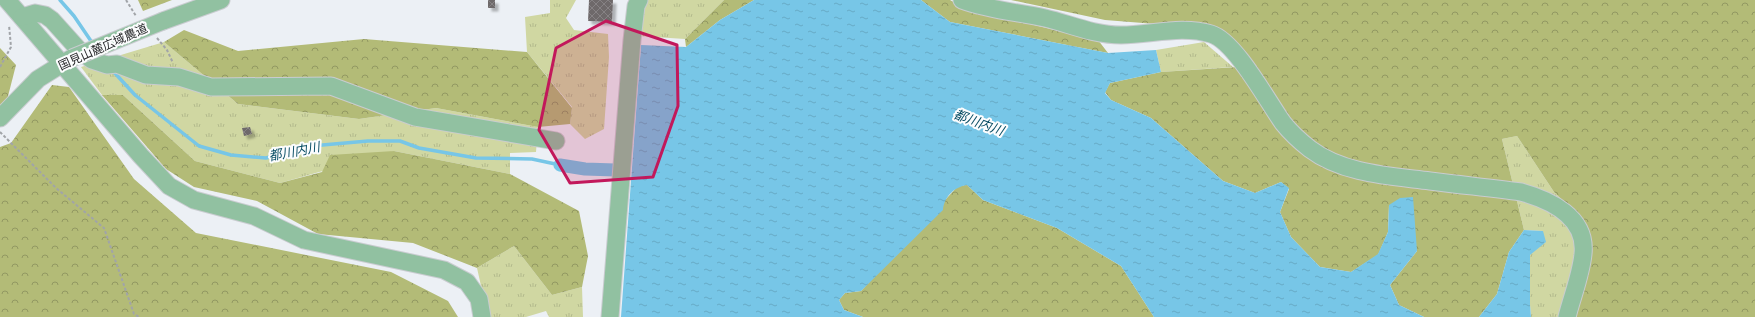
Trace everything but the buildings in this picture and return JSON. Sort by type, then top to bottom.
[{"type":"street","points":[[7,0],[66,61],[169,186],[194,200],[254,216],[304,240],[444,270],[467,282],[479,299],[482,317]]},
{"type":"street","name":"国見山麓広域農道","points":[[0,118],[38,79],[66,61],[163,21],[221,0]]},
{"type":"street","points":[[610,317],[632,40],[636,6],[639,0]]},
{"type":"street","points":[[962,0],[977,6],[1045,19],[1098,33],[1121,35],[1176,30],[1213,34],[1225,42],[1239,58],[1284,124],[1296,137],[1312,150],[1331,160],[1352,168],[1384,175],[1521,192],[1538,197],[1558,206],[1572,219],[1581,235],[1584,253],[1566,317]]},
{"type":"street","points":[[22,17],[35,13],[45,15],[52,20],[79,50],[92,60],[146,75],[179,77],[211,87],[331,86],[415,117],[556,141]]},
{"type":"path","points":[[0,67],[11,47],[9,25],[6,20]]},
{"type":"path","points":[[0,132],[56,188],[104,228],[134,314],[139,317]]},
{"type":"highlighted area","points":[[606,21],[677,45],[678,106],[653,177],[570,183],[539,130],[556,48]]},
{"type":"green space","points":[[138,0],[172,0],[143,11]]},
{"type":"green space","points":[[550,0],[576,0],[566,18],[574,30],[608,34],[609,57],[604,129],[585,139],[570,124],[572,107],[527,52],[525,17],[550,13]]},
{"type":"green space","points":[[644,0],[724,0],[685,39],[639,36]]},
{"type":"green space","points":[[724,0],[754,0],[720,20],[686,47],[685,39]]},
{"type":"green space","points":[[921,0],[950,0],[966,9],[1098,40],[1108,53],[950,22]]},
{"type":"green space","points":[[1011,0],[1755,0],[1755,317],[1574,317],[1591,255],[1584,221],[1554,192],[1517,136],[1502,139],[1524,230],[1509,252],[1497,294],[1479,317],[1424,317],[1399,305],[1390,285],[1417,251],[1389,205],[1388,232],[1378,255],[1351,272],[1320,267],[1291,237],[1280,212],[1289,189],[1281,182],[1255,193],[1223,181],[1151,118],[1111,100],[1105,92],[1110,83],[1161,72],[1252,66],[1219,29],[1105,20]]},
{"type":"green space","points":[[184,30],[238,51],[364,39],[527,52],[572,108],[570,124],[538,127],[436,108],[359,119],[238,104],[164,42]]},
{"type":"green space","points":[[164,42],[238,104],[359,119],[436,108],[538,127],[536,152],[510,153],[510,174],[394,151],[280,183],[195,161],[123,95],[102,95],[81,67]]},
{"type":"green space","points":[[1204,42],[1233,67],[1161,72],[1156,50]]},
{"type":"green space","points":[[0,48],[16,65],[6,104],[0,107]]},
{"type":"green space","points":[[52,85],[69,87],[134,179],[196,233],[391,272],[448,301],[458,317],[0,317],[0,147],[11,143]]},
{"type":"green space","points":[[102,95],[123,95],[195,161],[280,183],[322,172],[330,155],[394,151],[510,174],[579,211],[588,256],[582,287],[552,295],[514,246],[477,268],[413,243],[318,234],[257,201],[194,187],[166,169]]},
{"type":"green space","points":[[1517,136],[1554,192],[1584,221],[1591,255],[1574,317],[1531,317],[1530,255],[1543,231],[1524,230],[1502,139]]},
{"type":"green space","points":[[967,185],[983,200],[1057,228],[1121,266],[1154,317],[863,317],[844,310],[839,300],[845,293],[861,291],[958,186]]},
{"type":"green space","points":[[514,246],[552,295],[582,287],[583,317],[549,317],[546,311],[526,317],[488,317],[477,268]]},
{"type":"water","points":[[754,0],[921,0],[950,22],[1108,53],[1156,50],[1161,72],[1110,83],[1105,93],[1111,100],[1151,118],[1223,181],[1255,193],[1281,182],[1289,188],[1280,212],[1291,237],[1320,267],[1351,272],[1378,254],[1388,232],[1389,205],[1400,198],[1413,197],[1417,251],[1390,285],[1399,305],[1424,317],[1154,317],[1121,266],[1057,228],[983,200],[967,185],[962,186],[950,193],[945,201],[943,210],[861,291],[845,293],[839,300],[844,310],[863,317],[621,317],[641,45],[686,47],[720,20]]},
{"type":"water","points":[[1524,230],[1543,231],[1546,242],[1530,255],[1531,317],[1479,317],[1497,294],[1509,252]]},
{"type":"waterway","name":"都川内川","points":[[60,0],[74,16],[93,44]]},
{"type":"waterway","name":"都川内川","points":[[112,70],[135,95],[199,146],[231,155],[266,158],[311,146],[368,141],[400,141],[419,148],[476,158],[532,159],[560,165]]},
{"type":"waterway","name":"都川内川","points":[[560,165],[585,169],[615,170]]}]
